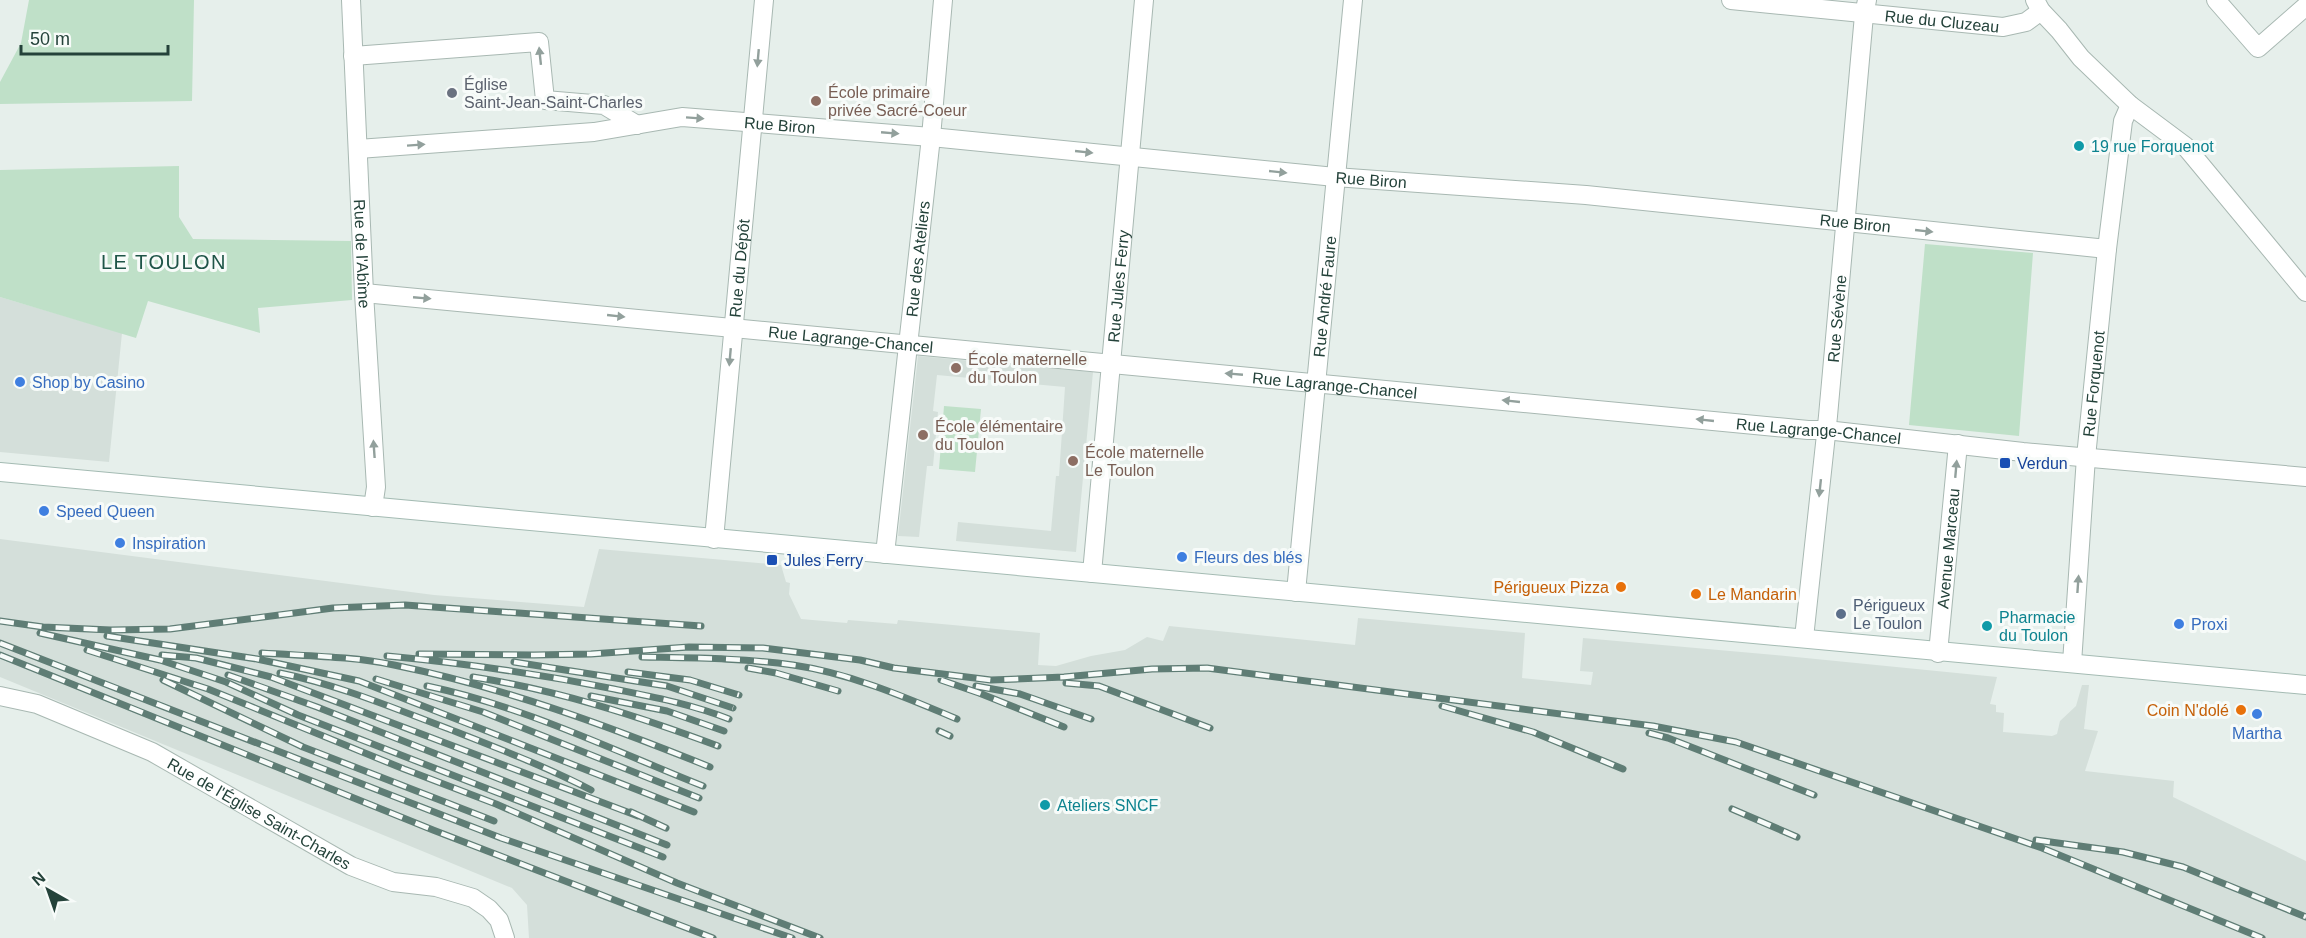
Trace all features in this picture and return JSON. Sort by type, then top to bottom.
[{"type":"street","name":"Rue de l'Abîme","points":[[351,0],[364,292],[376,487],[373,507]]},
{"type":"street","name":"Rue du Dépôt","points":[[714,539],[764,0]]},
{"type":"street","name":"Rue des Ateliers","points":[[885,554],[931,137],[943,0]]},
{"type":"street","name":"Rue Jules Ferry","points":[[1092,573],[1144,0]]},
{"type":"street","name":"Rue André Faure","points":[[1296,592],[1353,0]]},
{"type":"street","name":"Rue du Cluzeau","points":[[1731,0],[1865,7],[2003,27],[2018,26],[2038,6]]},
{"type":"street","points":[[2216,0],[2258,48],[2306,6]]},
{"type":"street","points":[[2038,6],[2081,58],[2130,105],[2185,146],[2306,292]]},
{"type":"street","name":"Rue Sévène","points":[[1804,638],[1826,430],[1865,7]]},
{"type":"street","points":[[353,56],[538,42],[545,100],[604,105],[637,125]]},
{"type":"street","name":"Rue Forquenot","points":[[2072,663],[2086,457],[2107,249],[2123,121],[2130,105]]},
{"type":"street","name":"Rue Biron","points":[[358,149],[594,132],[682,117],[931,137],[1335,177],[1586,195],[1737,209],[1845,224],[2107,249]]},
{"type":"street","name":"Rue Lagrange-Chancel","points":[[364,292],[1826,430],[2023,452],[2306,477]]},
{"type":"street","name":"Avenue Marceau","points":[[1938,653],[1958,444]]},
{"type":"street","points":[[0,472],[1804,638],[1938,653],[2072,663],[2305,691]]},
{"type":"street","name":"Rue de l'Église Saint-Charles","points":[[0,696],[37,704],[152,752],[351,866],[393,882],[436,887],[473,898],[489,909],[499,920],[505,938]]},
{"type":"shaded area","points":[[0,297],[122,333],[109,462],[0,452]]},
{"type":"shaded area","points":[[918,356],[1093,372],[1076,552],[956,541],[958,522],[1051,531],[1056,476],[1059,476],[1065,387],[937,375],[933,411],[938,412],[933,466],[927,466],[919,537],[898,536]]},
{"type":"shaded area","points":[[0,539],[434,595],[584,607],[599,549],[781,565],[786,582],[790,583],[789,594],[801,619],[897,624],[898,620],[1040,633],[1038,665],[1056,666],[1091,656],[1125,650],[1147,637],[1163,641],[1169,626],[1355,645],[1358,618],[1525,633],[1522,678],[1591,685],[1593,672],[1580,671],[1583,638],[1775,655],[1997,677],[1990,704],[1996,705],[1996,712],[2004,713],[2003,732],[2052,736],[2057,734],[2060,721],[2076,706],[2082,685],[2089,685],[2084,729],[2098,731],[2085,771],[2174,781],[2173,797],[2306,861],[2306,938],[529,938],[527,905],[512,888],[0,677]]},
{"type":"green space","points":[[29,0],[194,0],[192,101],[0,104],[0,82],[21,43]]},
{"type":"green space","points":[[179,166],[179,217],[193,239],[351,241],[352,300],[258,308],[260,333],[148,301],[136,338],[0,297],[0,170]]},
{"type":"green space","points":[[1925,244],[2033,253],[2019,436],[1909,425]]},
{"type":"green space","points":[[944,406],[981,409],[975,472],[939,469]]},
{"type":"railway","points":[[0,621],[43,627],[111,630],[170,629],[333,608],[405,605],[701,626]]},
{"type":"railway","points":[[40,633],[160,660],[226,682],[298,715],[663,857]]},
{"type":"railway","points":[[107,636],[257,659],[359,681],[694,812]]},
{"type":"railway","points":[[0,643],[501,838],[792,938]]},
{"type":"railway","points":[[419,654],[534,655],[591,654],[689,647],[763,648],[991,680],[1064,677],[1152,669],[1207,668],[1653,726],[1736,742],[2042,848],[2262,938]]},
{"type":"railway","points":[[87,650],[208,689],[496,804],[677,883],[820,938]]},
{"type":"railway","points":[[262,653],[361,660],[394,665],[475,684],[555,709],[710,767]]},
{"type":"railway","points":[[0,655],[433,830],[713,938]]},
{"type":"railway","points":[[162,655],[196,658],[271,677],[638,816]]},
{"type":"railway","points":[[387,656],[501,670],[586,684],[672,701],[729,719]]},
{"type":"railway","points":[[642,657],[737,660],[814,669],[876,687],[957,719]]},
{"type":"railway","points":[[514,662],[667,686],[733,708]]},
{"type":"railway","points":[[748,668],[776,673],[838,691]]},
{"type":"railway","points":[[628,672],[690,680],[739,695]]},
{"type":"railway","points":[[280,673],[345,690],[386,705],[521,758],[591,790]]},
{"type":"railway","points":[[228,675],[317,707],[667,845]]},
{"type":"railway","points":[[473,677],[504,682],[597,705],[718,746]]},
{"type":"railway","points":[[376,679],[483,712],[699,798]]},
{"type":"railway","points":[[163,680],[303,747],[494,821]]},
{"type":"railway","points":[[941,680],[1064,727]]},
{"type":"railway","points":[[1066,683],[1099,686],[1210,728]]},
{"type":"railway","points":[[427,686],[533,717],[703,786]]},
{"type":"railway","points":[[976,686],[1020,694],[1091,719]]},
{"type":"railway","points":[[591,696],[667,711],[724,731]]},
{"type":"railway","points":[[1442,706],[1533,732],[1623,769]]},
{"type":"railway","points":[[939,731],[950,736]]},
{"type":"railway","points":[[1649,733],[1668,738],[1814,795]]},
{"type":"railway","points":[[1732,809],[1797,837]]},
{"type":"railway","points":[[631,812],[666,828]]},
{"type":"railway","points":[[2036,840],[2123,852],[2183,867],[2306,917]]},
{"type":"place","name":"Église Saint-Jean-Saint-Charles","points":[[452,93]]},
{"type":"place","name":"École primaire privée Sacré-Coeur","points":[[816,101]]},
{"type":"place","name":"19 rue Forquenot","points":[[2079,146]]},
{"type":"place","name":"École maternelle du Toulon","points":[[956,368]]},
{"type":"place","name":"Shop by Casino","points":[[20,382]]},
{"type":"place","name":"École élémentaire du Toulon","points":[[923,435]]},
{"type":"place","name":"École maternelle Le Toulon","points":[[1073,461]]},
{"type":"place","name":"Verdun","points":[[2005,463]]},
{"type":"place","name":"Speed Queen","points":[[44,511]]},
{"type":"place","name":"Inspiration","points":[[120,543]]},
{"type":"place","name":"Fleurs des blés","points":[[1182,557]]},
{"type":"place","name":"Jules Ferry","points":[[772,560]]},
{"type":"place","name":"Périgueux Pizza","points":[[1621,587]]},
{"type":"place","name":"Le Mandarin","points":[[1696,594]]},
{"type":"place","name":"Périgueux Le Toulon","points":[[1841,614]]},
{"type":"place","name":"Proxi","points":[[2179,624]]},
{"type":"place","name":"Pharmacie du Toulon","points":[[1987,626]]},
{"type":"place","name":"Coin N'dolé","points":[[2241,710]]},
{"type":"place","name":"Martha","points":[[2257,714]]},
{"type":"place","name":"Ateliers SNCF","points":[[1045,805]]},
{"type":"district","name":"LE TOULON","points":[[164,262]]}]
